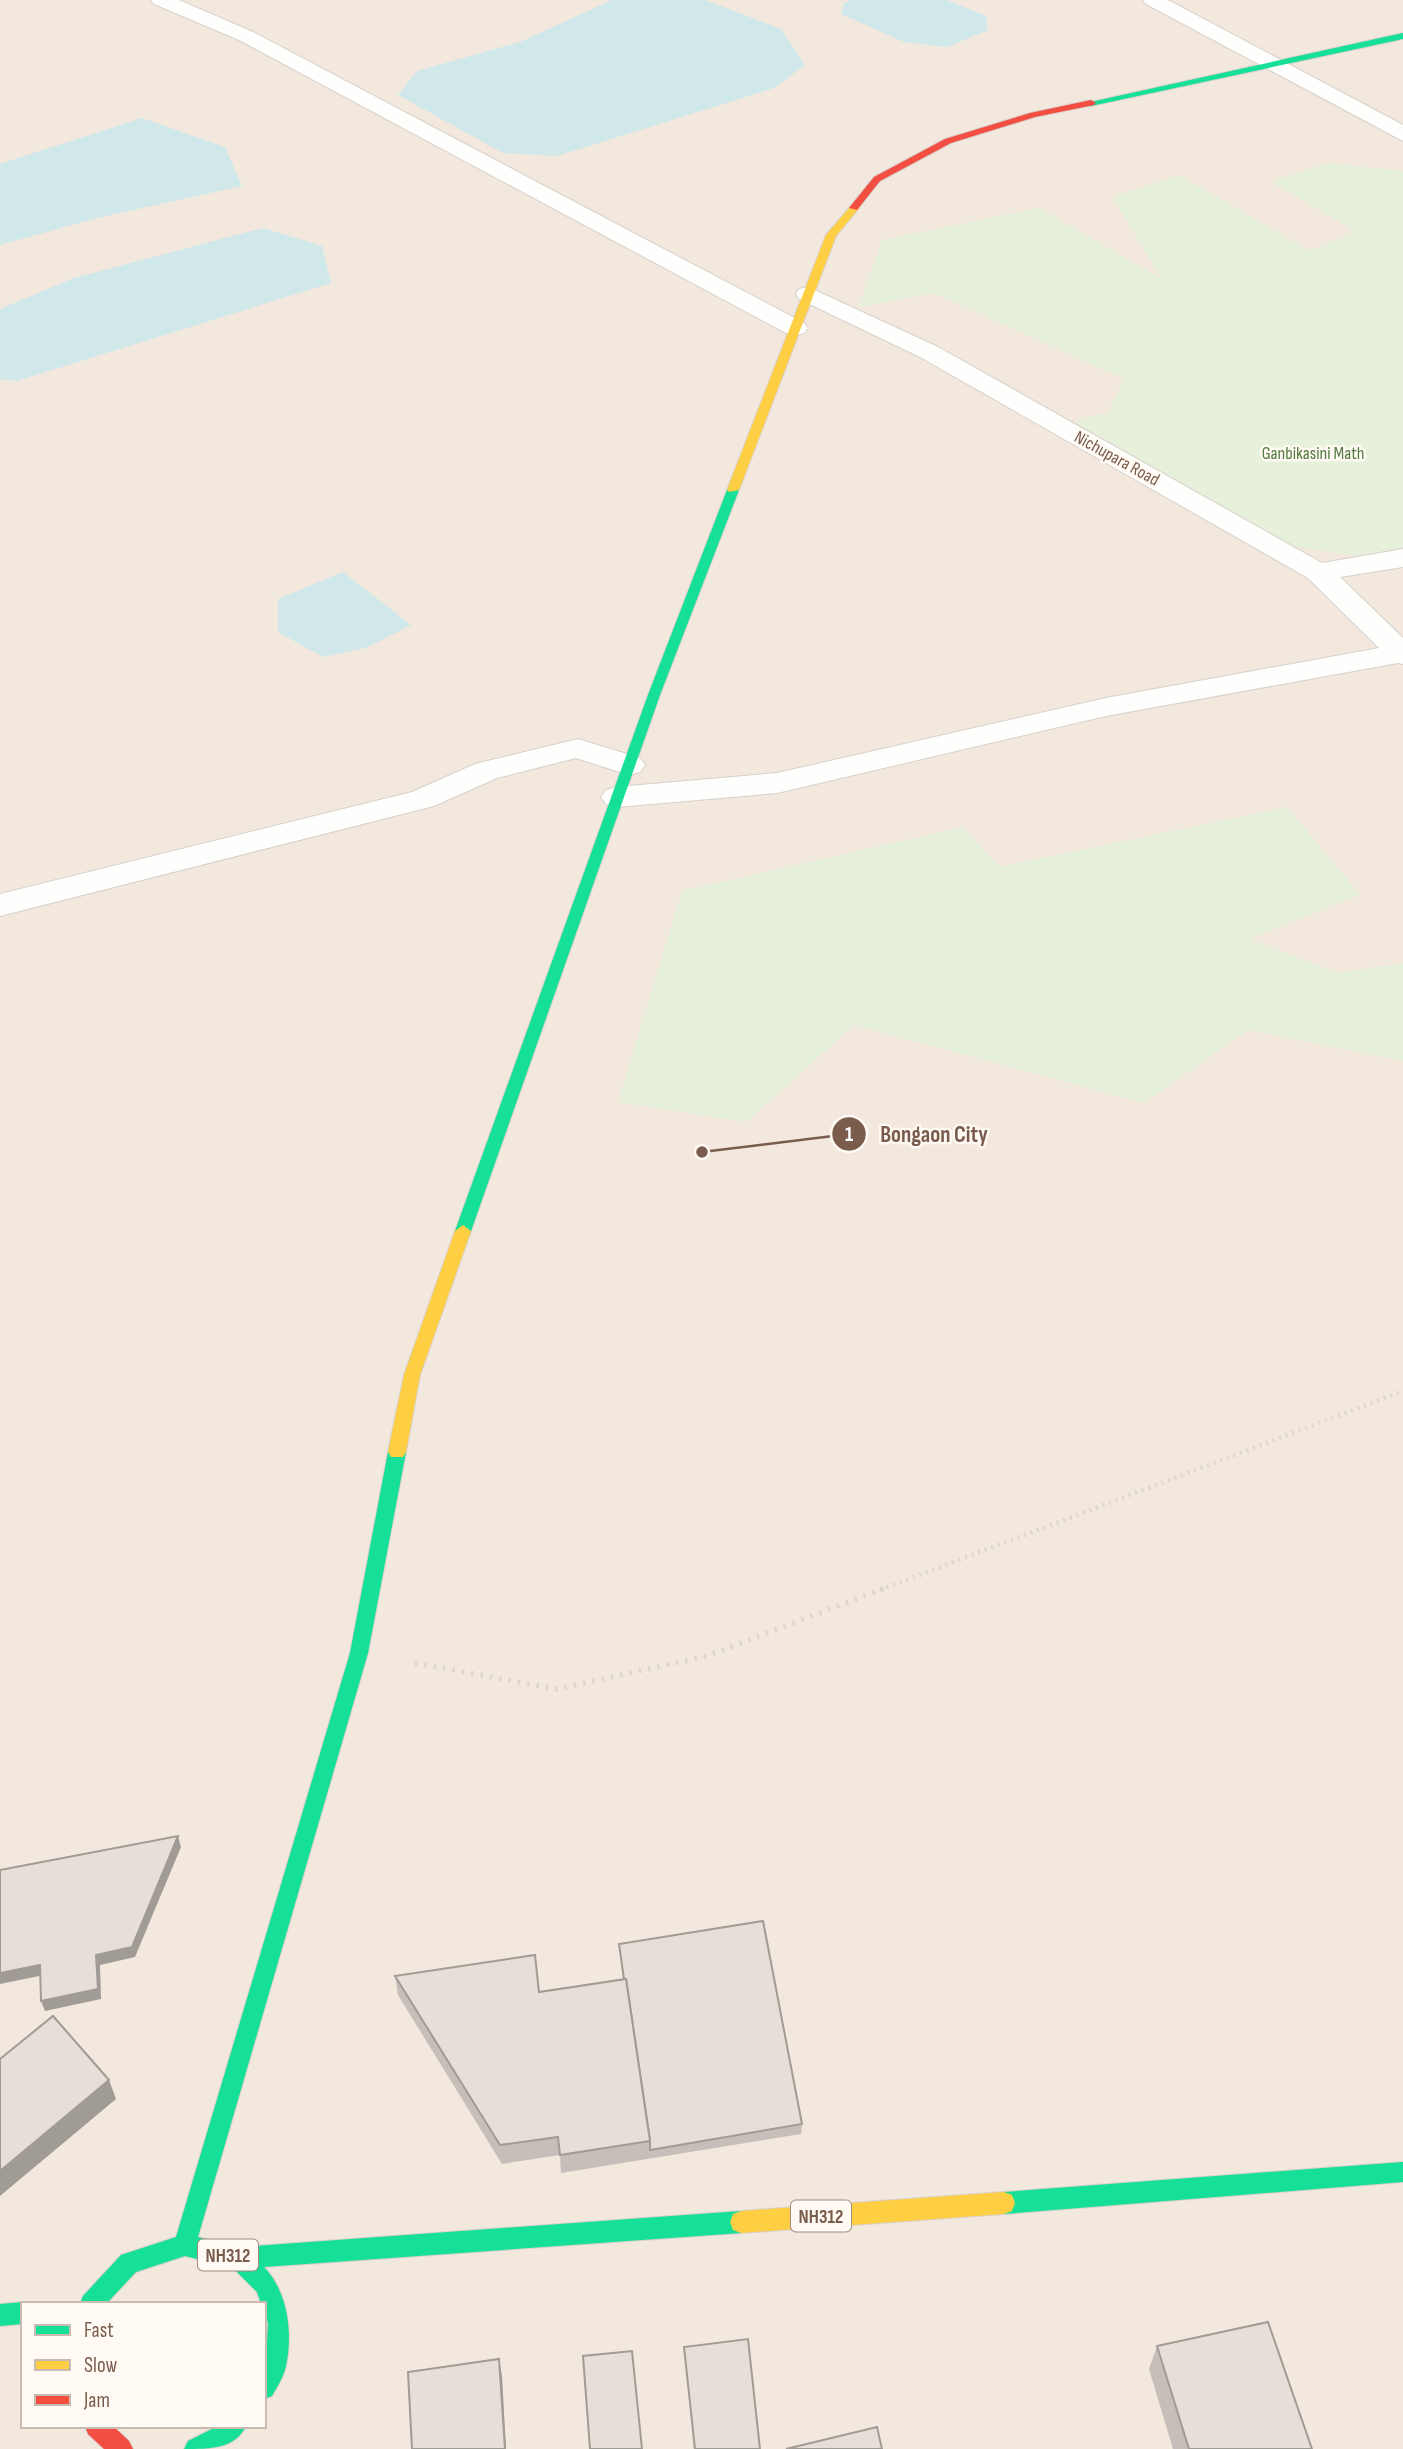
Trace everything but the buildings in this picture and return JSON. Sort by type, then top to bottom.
[{"type":"highway","points":[[185,2245],[359,1653],[412,1375],[617,797],[831,235],[877,179],[948,141],[1033,115],[1403,36]]},
{"type":"highway","name":"NH312","points":[[94,2302],[129,2263],[185,2245],[239,2258],[1053,2200],[1403,2172]]},
{"type":"highway","name":"NH312","points":[[239,2258],[266,2284],[279,2324],[275,2367],[266,2384]]},
{"type":"highway","points":[[0,2315],[21,2313]]},
{"type":"highway","points":[[98,2428],[121,2449]]},
{"type":"highway","points":[[196,2449],[221,2439],[233,2428]]},
{"type":"street","points":[[161,0],[246,36],[795,328]]},
{"type":"street","points":[[1153,0],[1403,134]]},
{"type":"street","name":"Nichupara Road","points":[[808,294],[929,352],[1318,572],[1402,654]]},
{"type":"street","points":[[1318,572],[1403,558]]},
{"type":"street","points":[[617,797],[777,783],[1106,707],[1402,654]]},
{"type":"street","points":[[0,905],[424,800],[486,771],[578,748],[629,765]]},
{"type":"path","points":[[359,1653],[557,1689],[707,1656],[1403,1391]]},
{"type":"shaded area","points":[[0,0],[1403,0],[1403,2449],[0,2449]]},
{"type":"green space","name":"Ganbikasini Math","points":[[1327,163],[1403,171],[1403,553],[1381,560],[1292,546],[1074,422],[1098,414],[1107,415],[1124,379],[934,293],[859,307],[882,240],[1039,208],[1162,279],[1112,197],[1179,175],[1310,251],[1355,231],[1271,182]]},
{"type":"green space","points":[[1287,807],[1360,895],[1250,939],[1337,973],[1403,963],[1403,1061],[1248,1030],[1144,1103],[854,1025],[746,1122],[618,1102],[682,891],[963,827],[999,867]]},
{"type":"water","points":[[612,0],[705,0],[781,29],[805,65],[774,88],[557,156],[503,153],[398,95],[417,71],[520,42]]},
{"type":"water","points":[[852,0],[947,0],[986,16],[988,30],[947,47],[904,42],[841,14],[844,3]]},
{"type":"water","points":[[142,118],[225,147],[242,186],[97,218],[0,245],[0,164]]},
{"type":"water","points":[[263,228],[322,246],[331,283],[17,381],[0,379],[0,309],[74,278]]},
{"type":"water","points":[[343,572],[411,625],[366,648],[323,657],[278,632],[278,599]]},
{"type":"traffic: fast","points":[[1091,103],[1403,36]]},
{"type":"traffic: fast","points":[[463,1231],[654,695],[733,490]]},
{"type":"traffic: fast","points":[[185,2245],[359,1653],[397,1452]]},
{"type":"traffic: fast","points":[[1004,2203],[1403,2172]]},
{"type":"traffic: fast","points":[[239,2258],[741,2222]]},
{"type":"traffic: fast","points":[[93,2302],[129,2263],[185,2245],[239,2258],[266,2285],[279,2324],[275,2367],[266,2384]]},
{"type":"traffic: fast","points":[[0,2315],[21,2313]]},
{"type":"traffic: fast","points":[[196,2449],[221,2439],[233,2428]]},
{"type":"traffic: slow","points":[[733,490],[831,235],[854,208]]},
{"type":"traffic: slow","points":[[397,1452],[412,1375],[463,1231]]},
{"type":"traffic: slow","points":[[741,2222],[1004,2203]]},
{"type":"traffic: jam","points":[[854,208],[877,179],[948,141],[1033,115],[1091,103]]},
{"type":"traffic: jam","points":[[98,2428],[121,2449]]},
{"type":"place","name":"Bongaon City","points":[[702,1152]]}]
